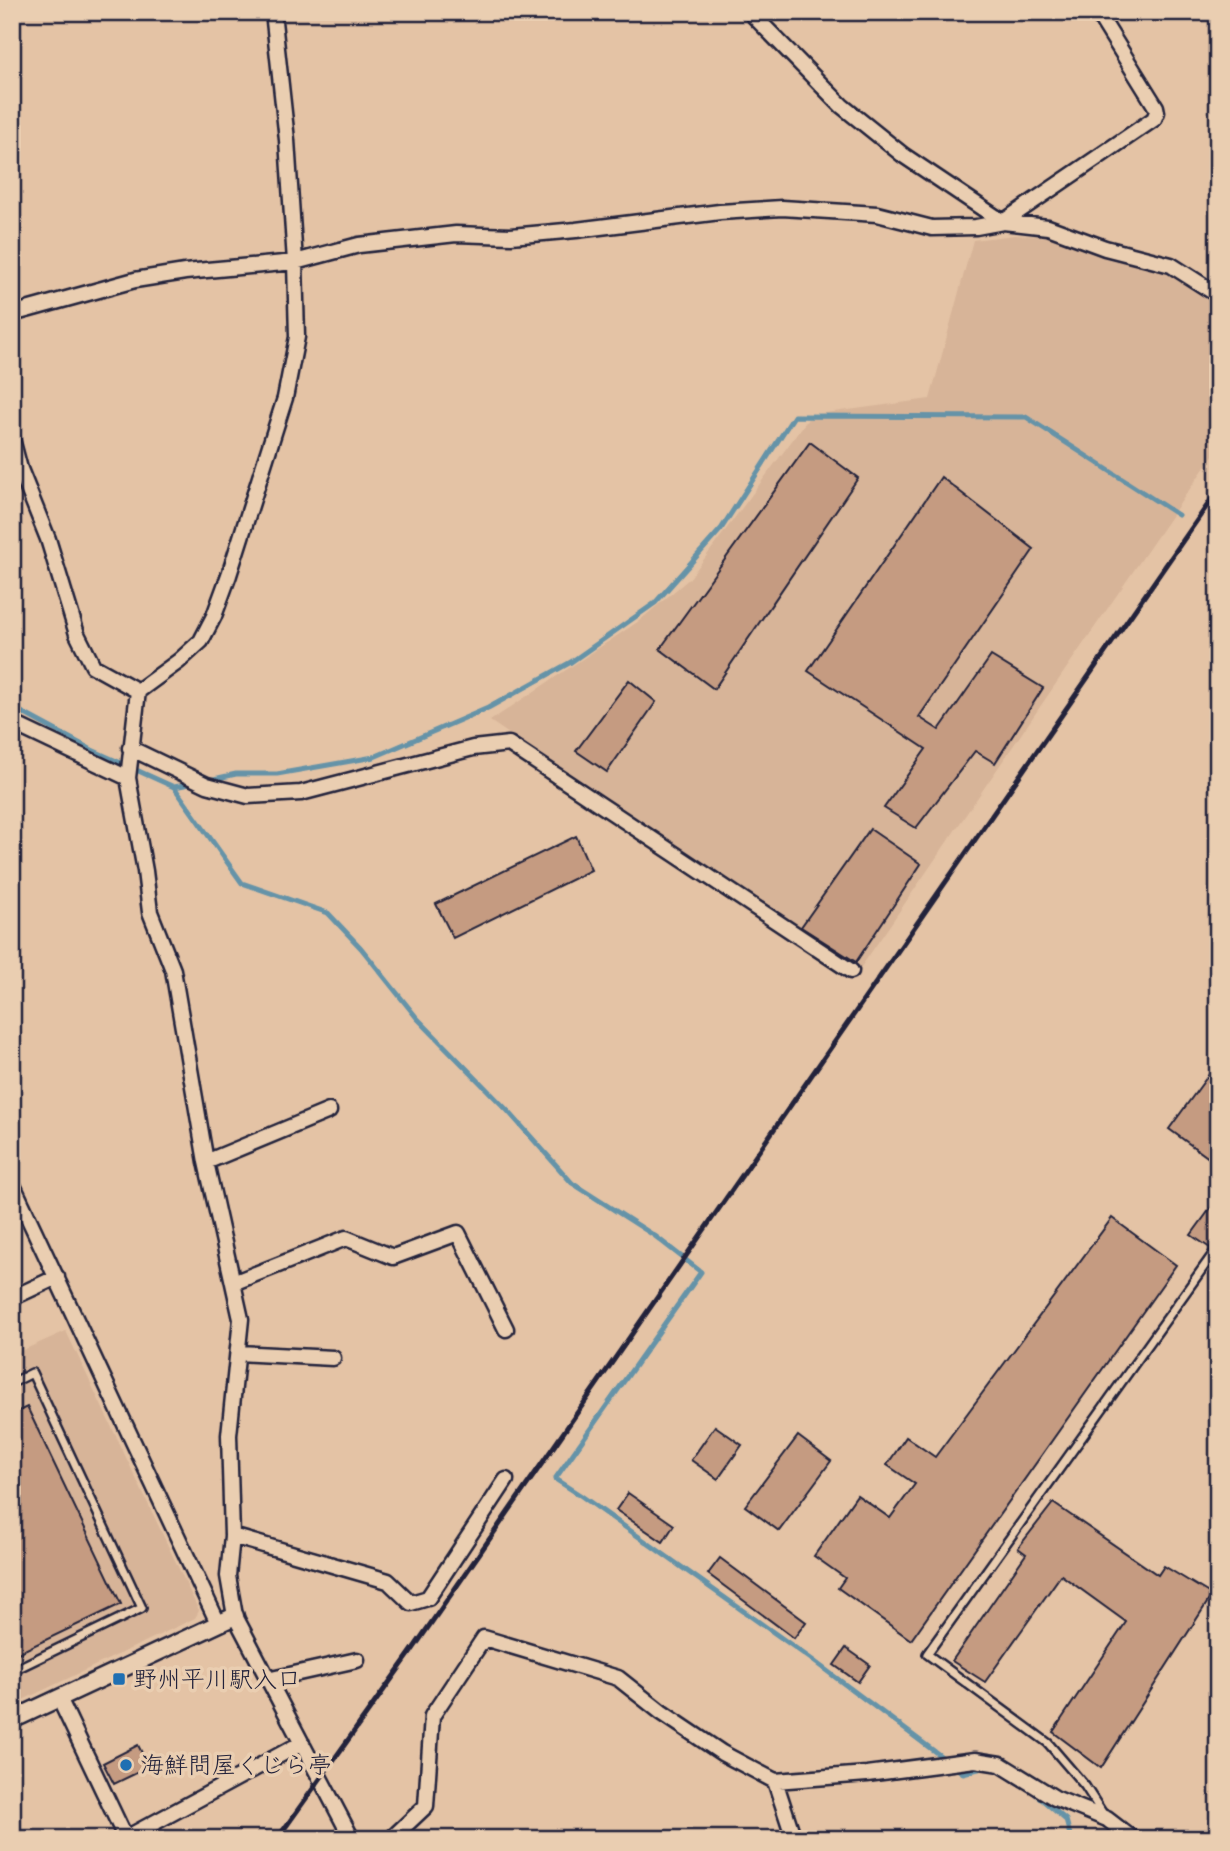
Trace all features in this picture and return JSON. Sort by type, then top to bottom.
[{"type":"street","points":[[273,12],[287,139],[297,337],[285,398],[214,616],[201,641],[138,691],[128,778],[150,912],[173,970],[206,1162],[241,1319],[229,1435],[232,1536],[228,1576],[235,1616],[352,1839]]},
{"type":"street","points":[[750,12],[842,106],[903,155],[1003,222]]},
{"type":"street","points":[[1003,222],[1154,119],[1156,107],[1097,12]]},
{"type":"street","points":[[12,314],[135,280],[185,272],[295,262],[359,245],[456,234],[512,236],[720,212],[769,209],[877,214],[932,228],[1003,222],[1048,227],[1105,248],[1171,265],[1218,295]]},
{"type":"street","points":[[12,439],[16,471],[48,539],[77,634],[93,666],[138,691]]},
{"type":"street","points":[[12,723],[128,778]]},
{"type":"street","points":[[130,748],[207,785],[248,796],[301,793],[473,748],[509,744],[851,971]]},
{"type":"street","points":[[206,1162],[329,1111]]},
{"type":"street","points":[[12,1183],[218,1623]]},
{"type":"street","points":[[233,1283],[346,1238],[393,1257],[458,1233],[506,1329]]},
{"type":"street","points":[[12,1298],[57,1277]]},
{"type":"street","points":[[238,1353],[333,1358]]},
{"type":"street","points":[[232,1536],[388,1581],[411,1603],[428,1598],[506,1480]]},
{"type":"street","points":[[12,1720],[235,1616]]},
{"type":"street","points":[[391,1839],[426,1806],[432,1716],[484,1638],[618,1678],[661,1712],[712,1746],[775,1781],[867,1774],[975,1760],[1000,1763],[1055,1798],[1107,1819],[1133,1839]]},
{"type":"street","points":[[267,1680],[357,1660]]},
{"type":"street","points":[[59,1698],[126,1838],[302,1743]]},
{"type":"street","points":[[775,1781],[794,1839]]},
{"type":"lane","points":[[1107,1819],[1085,1786],[1048,1743],[927,1654],[1218,1247]]},
{"type":"lane","points":[[12,1383],[32,1373],[142,1608],[12,1671]]},
{"type":"path","points":[[263,1839],[267,1832],[277,1839]]},
{"type":"shaded area","points":[[1015,235],[1058,237],[1108,259],[1166,271],[1218,303],[1218,448],[859,970],[490,721],[639,621],[690,578],[811,415],[930,399],[973,240]]},
{"type":"shaded area","points":[[66,1331],[199,1611],[195,1618],[12,1705],[12,1355]]},
{"type":"building","points":[[810,442],[858,478],[714,689],[660,649]]},
{"type":"building","points":[[941,477],[1034,549],[919,717],[939,730],[991,656],[1043,688],[995,763],[975,751],[916,828],[884,808],[926,749],[808,671]]},
{"type":"building","points":[[629,680],[656,702],[607,772],[576,751]]},
{"type":"building","points":[[870,829],[921,864],[856,962],[801,927]]},
{"type":"building","points":[[576,836],[591,870],[453,938],[436,904]]},
{"type":"building","points":[[1218,1062],[1218,1154],[1213,1161],[1169,1129]]},
{"type":"building","points":[[1218,1198],[1218,1237],[1210,1248],[1191,1235]]},
{"type":"building","points":[[1112,1218],[1176,1265],[911,1640],[838,1588],[845,1578],[814,1556],[857,1495],[890,1518],[915,1484],[887,1465],[906,1437],[935,1457]]},
{"type":"building","points":[[27,1407],[121,1604],[12,1656],[12,1414]]},
{"type":"building","points":[[715,1426],[742,1445],[718,1479],[691,1460]]},
{"type":"building","points":[[798,1436],[831,1461],[779,1531],[745,1506]]},
{"type":"building","points":[[628,1493],[674,1525],[663,1542],[616,1510]]},
{"type":"building","points":[[1053,1503],[1158,1575],[1164,1566],[1212,1595],[1101,1768],[1053,1732],[1126,1622],[1061,1575],[985,1682],[952,1661],[1026,1554],[1018,1548]]},
{"type":"building","points":[[720,1558],[806,1622],[794,1638],[708,1574]]},
{"type":"building","points":[[846,1648],[870,1665],[858,1682],[834,1665]]},
{"type":"building","name":"海鮮問屋くじら亭","points":[[138,1745],[149,1767],[114,1784],[103,1763]]},
{"type":"waterway","points":[[205,781],[236,774],[277,774],[374,757],[488,708],[571,662],[655,603],[721,529],[794,416],[1026,417],[1178,515]]},
{"type":"waterway","points":[[12,707],[92,750],[174,787],[242,883],[328,913],[361,948],[417,1018],[508,1111],[572,1183],[655,1236],[701,1272],[555,1479],[811,1659],[946,1760]]},
{"type":"waterway","points":[[174,787],[195,783]]},
{"type":"waterway","points":[[953,1766],[963,1773],[986,1767]]},
{"type":"waterway","points":[[1031,1790],[1066,1820],[1071,1839]]},
{"type":"railway","points":[[277,1839],[411,1652],[1218,490]]},
{"type":"place","name":"野州平川駅入口","points":[[119,1679]]},
{"type":"place","name":"海鮮問屋くじら亭","points":[[126,1765]]}]
